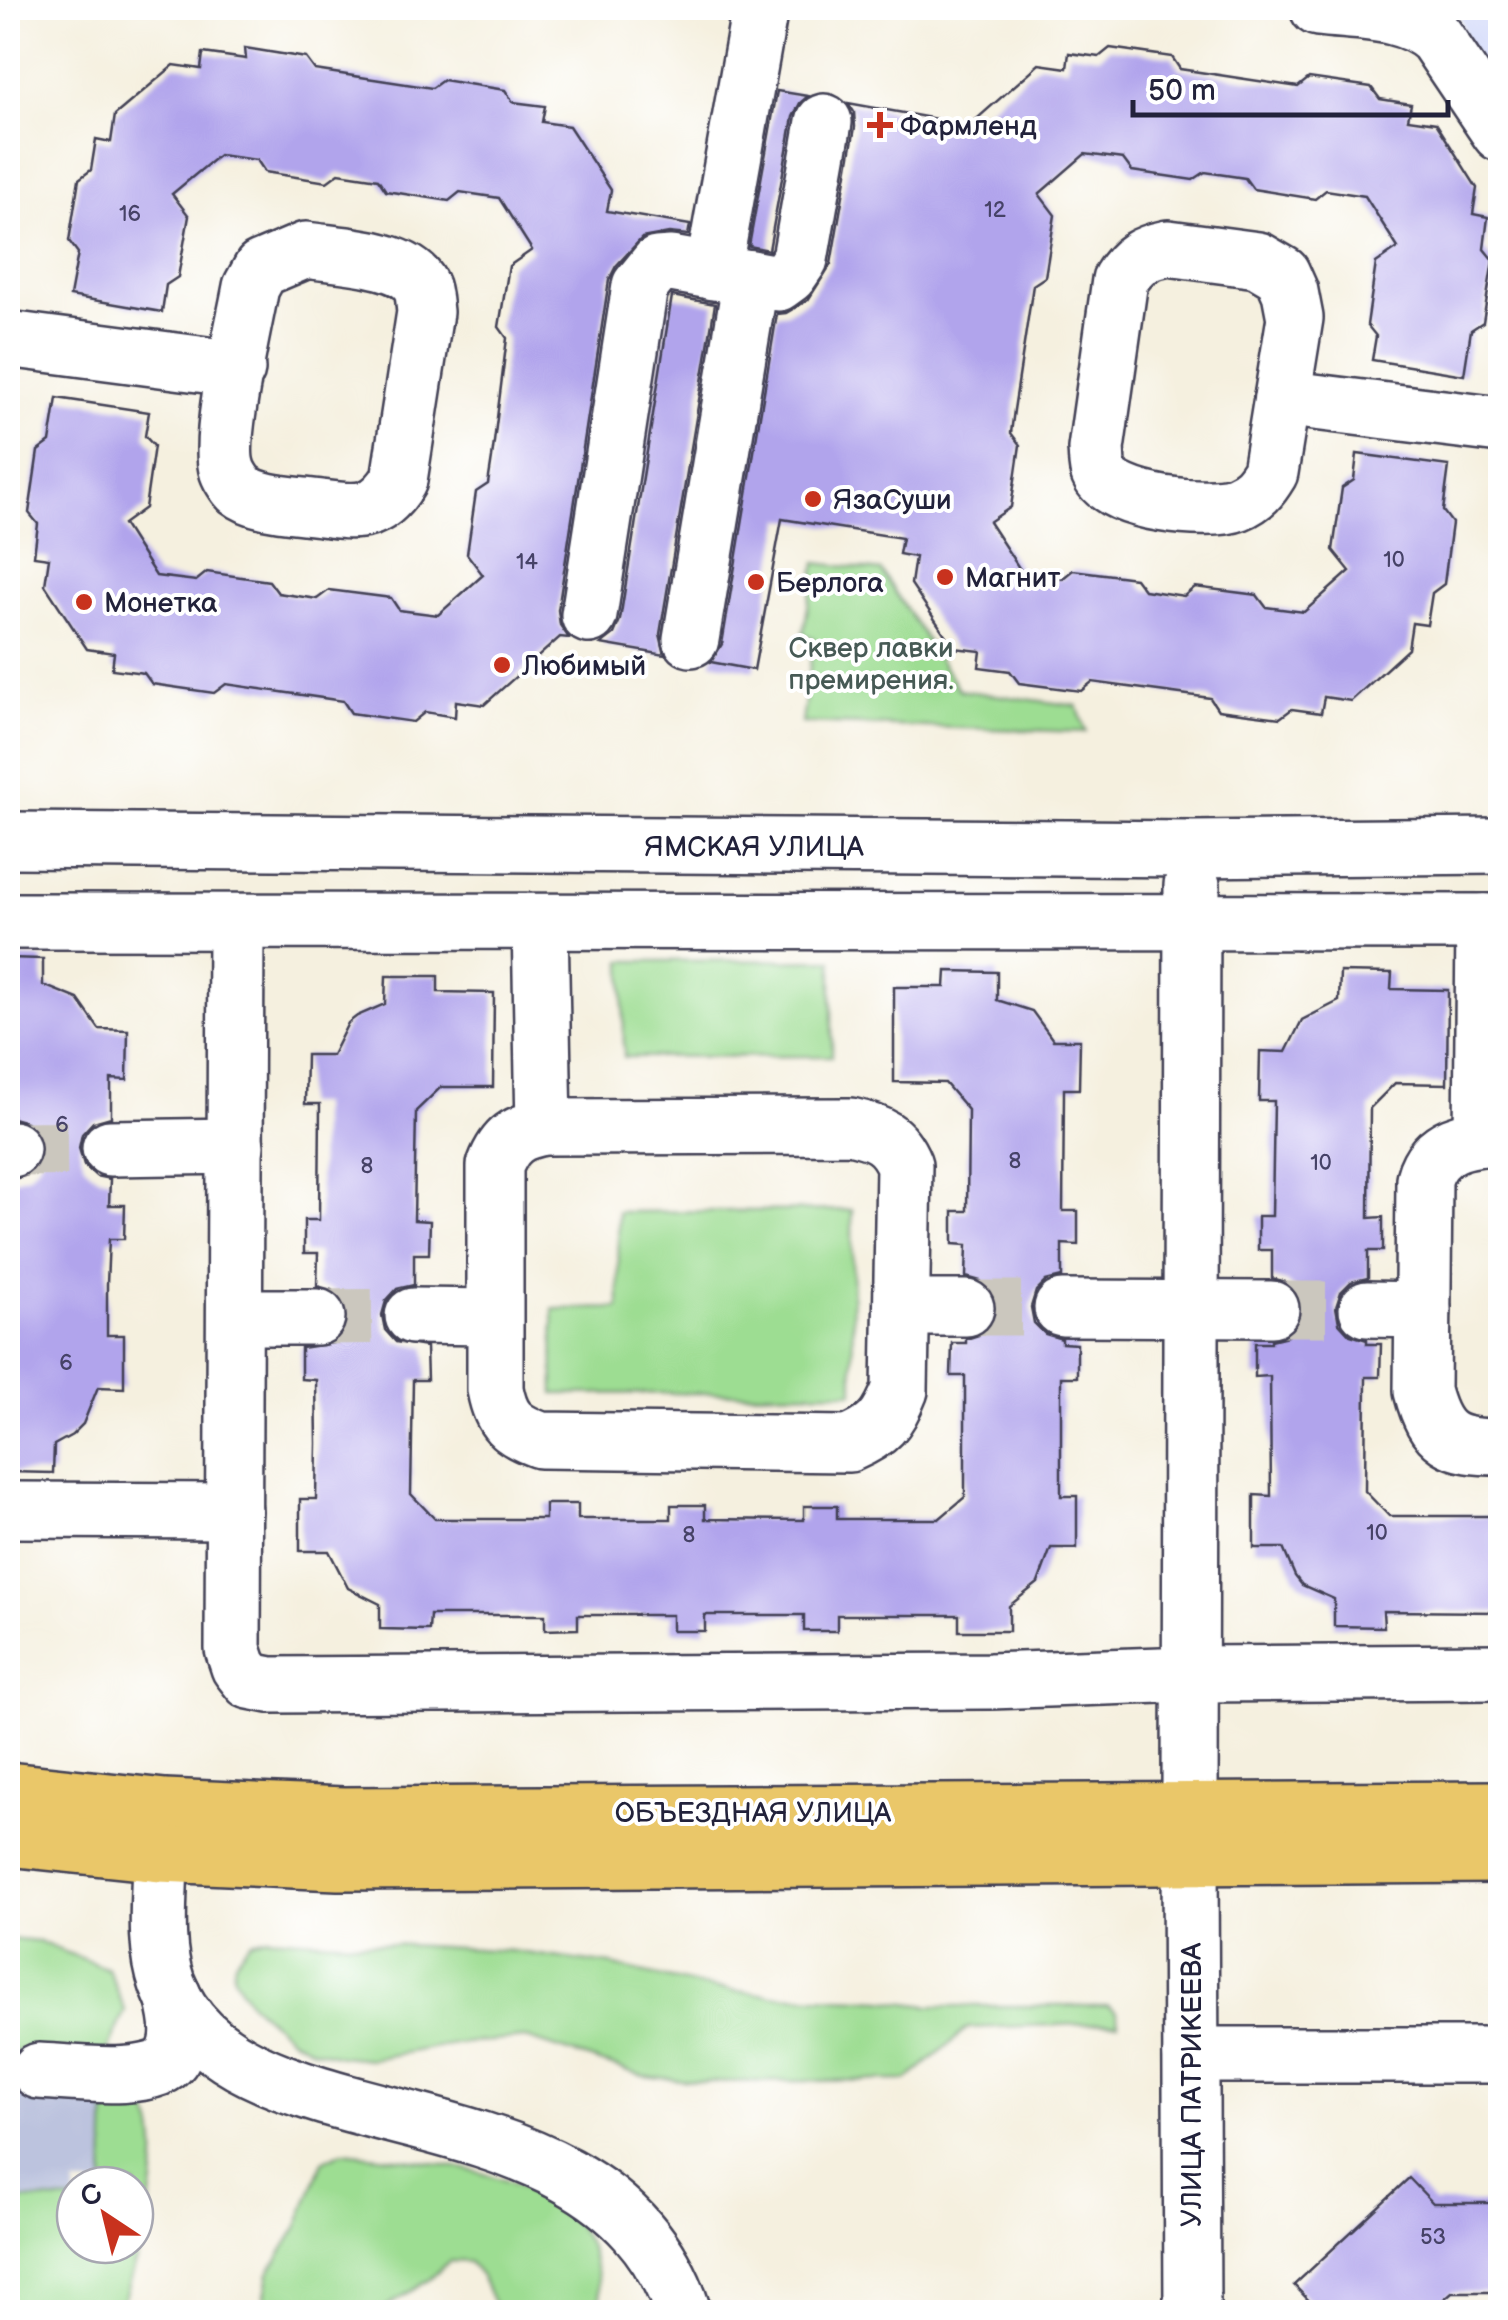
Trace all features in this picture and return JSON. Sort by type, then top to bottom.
[{"type":"main road","name":"ОБЪЕЗДНАЯ УЛИЦА","points":[[8,1790],[162,1830],[338,1862],[1190,1835],[1500,1809]]},
{"type":"main road","name":"ОБЪЕЗДНАЯ УЛИЦА","points":[[8,1838],[162,1830]]},
{"type":"main road","name":"ОБЪЕЗДНАЯ УЛИЦА","points":[[1190,1835],[1500,1855]]},
{"type":"street","points":[[691,639],[760,8]]},
{"type":"street","points":[[1318,8],[1402,18],[1427,30],[1500,133]]},
{"type":"street","points":[[589,615],[640,286],[657,265],[672,264],[778,283],[789,275],[800,259],[824,122]]},
{"type":"street","points":[[1168,248],[1258,260],[1282,274],[1295,318],[1282,398],[1270,472],[1259,491],[1239,502],[1214,509],[1198,507],[1129,497],[1109,485],[1099,474],[1096,449],[1120,280],[1130,263],[1145,253],[1168,248]]},
{"type":"street","points":[[306,250],[392,263],[421,287],[425,312],[400,480],[389,497],[374,508],[352,512],[261,499],[239,488],[227,470],[225,442],[237,369],[250,287],[261,269],[282,258],[306,250]]},
{"type":"street","points":[[8,339],[237,369]]},
{"type":"street","points":[[1282,398],[1500,425]]},
{"type":"street","name":"ЯМСКАЯ УЛИЦА","points":[[8,840],[1192,849],[1500,846]]},
{"type":"street","name":"УЛИЦА ПАТРИКЕЕВА","points":[[1192,849],[1192,2312]]},
{"type":"street","points":[[8,921],[1492,922],[1491,1138],[1458,1142],[1442,1150],[1428,1164],[1424,1179],[1422,1391],[1430,1421],[1445,1438],[1472,1447],[1500,1447]]},
{"type":"street","points":[[236,923],[234,1649],[250,1680],[270,1685],[970,1681],[1190,1674],[1500,1672]]},
{"type":"street","points":[[540,923],[544,1127]]},
{"type":"street","points":[[850,1126],[876,1131],[896,1144],[904,1165],[903,1308],[900,1390],[890,1414],[872,1434],[849,1444],[540,1440],[515,1430],[498,1410],[495,1389],[495,1166],[503,1146],[520,1132],[544,1127],[850,1126]]},
{"type":"street","points":[[110,1148],[236,1146]]},
{"type":"street","points":[[903,1308],[966,1308]]},
{"type":"street","points":[[1062,1308],[1271,1309]]},
{"type":"street","points":[[1367,1309],[1423,1310]]},
{"type":"street","points":[[235,1316],[317,1316]]},
{"type":"street","points":[[413,1316],[493,1318]]},
{"type":"street","points":[[8,1510],[234,1511]]},
{"type":"street","points":[[39,2072],[140,2074],[171,2058],[178,2040],[178,2018],[161,1952],[162,1830]]},
{"type":"street","points":[[173,1996],[192,2024],[216,2047],[260,2074],[450,2128],[578,2182],[637,2228],[659,2261],[683,2312]]},
{"type":"street","points":[[1190,2055],[1500,2055]]},
{"type":"shaded area","points":[[1457,8],[1500,8],[1500,95],[1468,46]]},
{"type":"shaded area","points":[[8,2051],[107,2052],[104,2165],[55,2165],[55,2200],[8,2199]]},
{"type":"green space","name":"Сквер лавки премирения.","points":[[816,563],[881,571],[959,690],[1077,706],[1086,732],[802,723],[814,638],[803,634]]},
{"type":"green space","points":[[832,960],[832,1056],[624,1057],[623,961]]},
{"type":"green space","points":[[852,1210],[853,1392],[554,1394],[553,1309],[619,1308],[618,1212]]},
{"type":"green space","points":[[267,1937],[512,1951],[769,1995],[929,2006],[1108,2006],[1117,2012],[1118,2023],[968,2028],[907,2080],[701,2082],[643,2076],[526,2038],[454,2044],[370,2059],[340,2056],[292,2039],[249,2002],[241,1990],[233,1973],[235,1961],[250,1941]]},
{"type":"green space","points":[[8,1939],[40,1942],[108,1969],[125,2010],[107,2052],[8,2051]]},
{"type":"green space","points":[[106,2086],[128,2092],[145,2108],[154,2132],[155,2163],[104,2165]]},
{"type":"green space","points":[[342,2152],[463,2168],[521,2187],[547,2201],[570,2218],[585,2238],[597,2275],[602,2312],[497,2312],[482,2278],[469,2262],[450,2261],[430,2279],[378,2312],[262,2312],[269,2273],[297,2228],[323,2162]]},
{"type":"green space","points":[[8,2199],[55,2200],[55,2265],[134,2265],[119,2312],[8,2312]]},
{"type":"building","points":[[245,48],[306,58],[315,70],[432,88],[443,80],[505,90],[513,102],[545,106],[542,122],[569,126],[611,190],[607,211],[690,225],[688,235],[669,233],[642,238],[616,266],[609,280],[558,610],[560,625],[569,638],[560,637],[484,705],[456,701],[455,717],[425,712],[413,722],[351,713],[343,701],[226,684],[214,693],[152,684],[144,673],[112,669],[114,653],[87,649],[45,585],[49,558],[34,556],[38,524],[29,513],[38,451],[50,442],[57,398],[149,412],[145,436],[154,446],[145,508],[123,524],[156,576],[196,581],[207,572],[269,581],[278,593],[317,599],[329,590],[391,598],[399,610],[438,615],[483,575],[467,554],[476,492],[488,484],[492,458],[507,338],[499,327],[509,266],[532,250],[499,198],[460,192],[449,201],[386,191],[378,179],[339,173],[327,182],[265,172],[257,160],[219,155],[172,194],[189,216],[178,277],[166,285],[162,312],[70,296],[78,253],[69,241],[79,179],[91,170],[96,139],[111,142],[115,115],[174,65],[201,69],[203,53],[246,59]]},
{"type":"building","points":[[1110,48],[1172,57],[1180,69],[1298,87],[1309,78],[1371,87],[1380,99],[1411,104],[1408,119],[1436,123],[1477,188],[1473,214],[1488,217],[1484,249],[1493,260],[1483,322],[1471,330],[1464,375],[1372,360],[1376,336],[1367,325],[1376,263],[1398,248],[1365,196],[1326,190],[1315,199],[1253,189],[1245,178],[1205,172],[1193,180],[1132,171],[1123,159],[1085,154],[1039,194],[1055,215],[1045,277],[1033,285],[1014,410],[1011,433],[1020,445],[1011,507],[989,522],[1023,574],[1062,579],[1073,570],[1135,578],[1144,590],[1184,596],[1195,587],[1257,595],[1266,607],[1304,612],[1350,571],[1333,550],[1342,488],[1354,480],[1357,454],[1449,466],[1443,511],[1452,523],[1444,584],[1432,593],[1427,625],[1412,623],[1408,649],[1351,701],[1324,697],[1321,713],[1292,709],[1280,718],[1218,710],[1210,698],[1092,682],[1081,691],[1019,683],[1010,671],[979,667],[981,651],[954,648],[911,584],[915,557],[899,554],[902,538],[782,519],[754,670],[711,662],[722,644],[777,314],[808,300],[831,264],[855,127],[854,112],[848,103],[970,125],[1039,64],[1067,68],[1069,53],[1099,57]]},
{"type":"building","points":[[777,91],[808,96],[793,117],[769,250],[749,246]]},
{"type":"building","points":[[672,296],[715,304],[660,634],[665,655],[601,644],[614,634],[620,620]]},
{"type":"building","points":[[8,958],[43,959],[43,985],[78,999],[99,1029],[128,1030],[127,1080],[111,1079],[111,1117],[93,1122],[82,1134],[79,1148],[84,1165],[96,1176],[110,1179],[109,1205],[125,1205],[124,1239],[109,1239],[107,1284],[107,1335],[124,1335],[124,1388],[98,1387],[83,1424],[54,1445],[53,1473],[8,1472],[8,1204],[11,1180],[28,1175],[39,1164],[43,1150],[38,1133],[27,1122],[12,1118],[8,1094]]},
{"type":"building","points":[[946,971],[997,972],[997,1000],[1032,1011],[1053,1040],[1080,1040],[1079,1089],[1064,1089],[1063,1211],[1078,1211],[1078,1245],[1062,1244],[1062,1277],[1046,1281],[1036,1291],[1031,1307],[1034,1323],[1045,1334],[1062,1339],[1062,1343],[1077,1344],[1077,1377],[1061,1377],[1061,1496],[1077,1496],[1077,1548],[1051,1548],[1038,1583],[1009,1606],[1009,1631],[959,1631],[959,1615],[837,1615],[837,1631],[804,1631],[804,1615],[705,1615],[705,1631],[672,1631],[672,1615],[578,1615],[578,1629],[545,1630],[545,1615],[430,1615],[429,1630],[380,1629],[380,1604],[348,1588],[329,1551],[300,1551],[300,1499],[316,1499],[317,1443],[316,1380],[301,1379],[301,1348],[333,1343],[344,1332],[348,1318],[343,1301],[332,1290],[317,1286],[318,1253],[304,1253],[304,1220],[319,1220],[320,1104],[305,1104],[306,1055],[332,1055],[348,1023],[385,1004],[386,976],[438,976],[438,992],[494,993],[493,1087],[441,1087],[416,1111],[414,1220],[430,1221],[429,1254],[414,1254],[414,1285],[397,1289],[386,1301],[382,1315],[385,1330],[396,1342],[426,1347],[427,1380],[413,1380],[411,1494],[435,1519],[545,1519],[545,1504],[578,1504],[578,1519],[671,1519],[671,1505],[705,1505],[705,1519],[804,1520],[804,1506],[837,1506],[837,1519],[939,1519],[965,1497],[965,1376],[951,1376],[952,1343],[966,1343],[966,1339],[982,1334],[993,1323],[997,1309],[992,1292],[981,1281],[966,1277],[967,1245],[953,1244],[953,1211],[967,1211],[968,1110],[945,1083],[894,1082],[894,987],[945,987]]},
{"type":"building","points":[[1340,972],[1392,973],[1391,989],[1448,990],[1447,1084],[1395,1083],[1370,1108],[1369,1218],[1383,1217],[1383,1251],[1368,1251],[1368,1278],[1351,1282],[1341,1292],[1336,1307],[1339,1323],[1350,1335],[1367,1340],[1367,1344],[1381,1344],[1380,1377],[1366,1377],[1365,1491],[1389,1516],[1500,1516],[1500,1612],[1383,1611],[1384,1627],[1334,1626],[1334,1599],[1302,1585],[1283,1548],[1254,1548],[1254,1495],[1271,1496],[1270,1376],[1255,1377],[1255,1343],[1271,1343],[1287,1336],[1297,1326],[1302,1310],[1298,1293],[1286,1282],[1272,1278],[1272,1250],[1258,1250],[1258,1216],[1272,1216],[1274,1101],[1259,1101],[1260,1051],[1286,1052],[1302,1020],[1339,1001]]},
{"type":"building","points":[[1409,2178],[1433,2203],[1500,2203],[1497,2292],[1452,2292],[1429,2312],[1320,2312],[1294,2285]]},
{"type":"tunnel","points":[[12,1149],[110,1148]]},
{"type":"tunnel","points":[[966,1308],[1062,1308]]},
{"type":"tunnel","points":[[1271,1309],[1367,1309]]},
{"type":"tunnel","points":[[317,1317],[413,1316]]},
{"type":"place","name":"Фармленд","points":[[880,125]]},
{"type":"place","name":"ЯзаСуши","points":[[813,499]]},
{"type":"place","name":"Магнит","points":[[945,577]]},
{"type":"place","name":"Берлога","points":[[756,582]]},
{"type":"place","name":"Монетка","points":[[84,602]]},
{"type":"place","name":"Любимый","points":[[502,665]]}]
